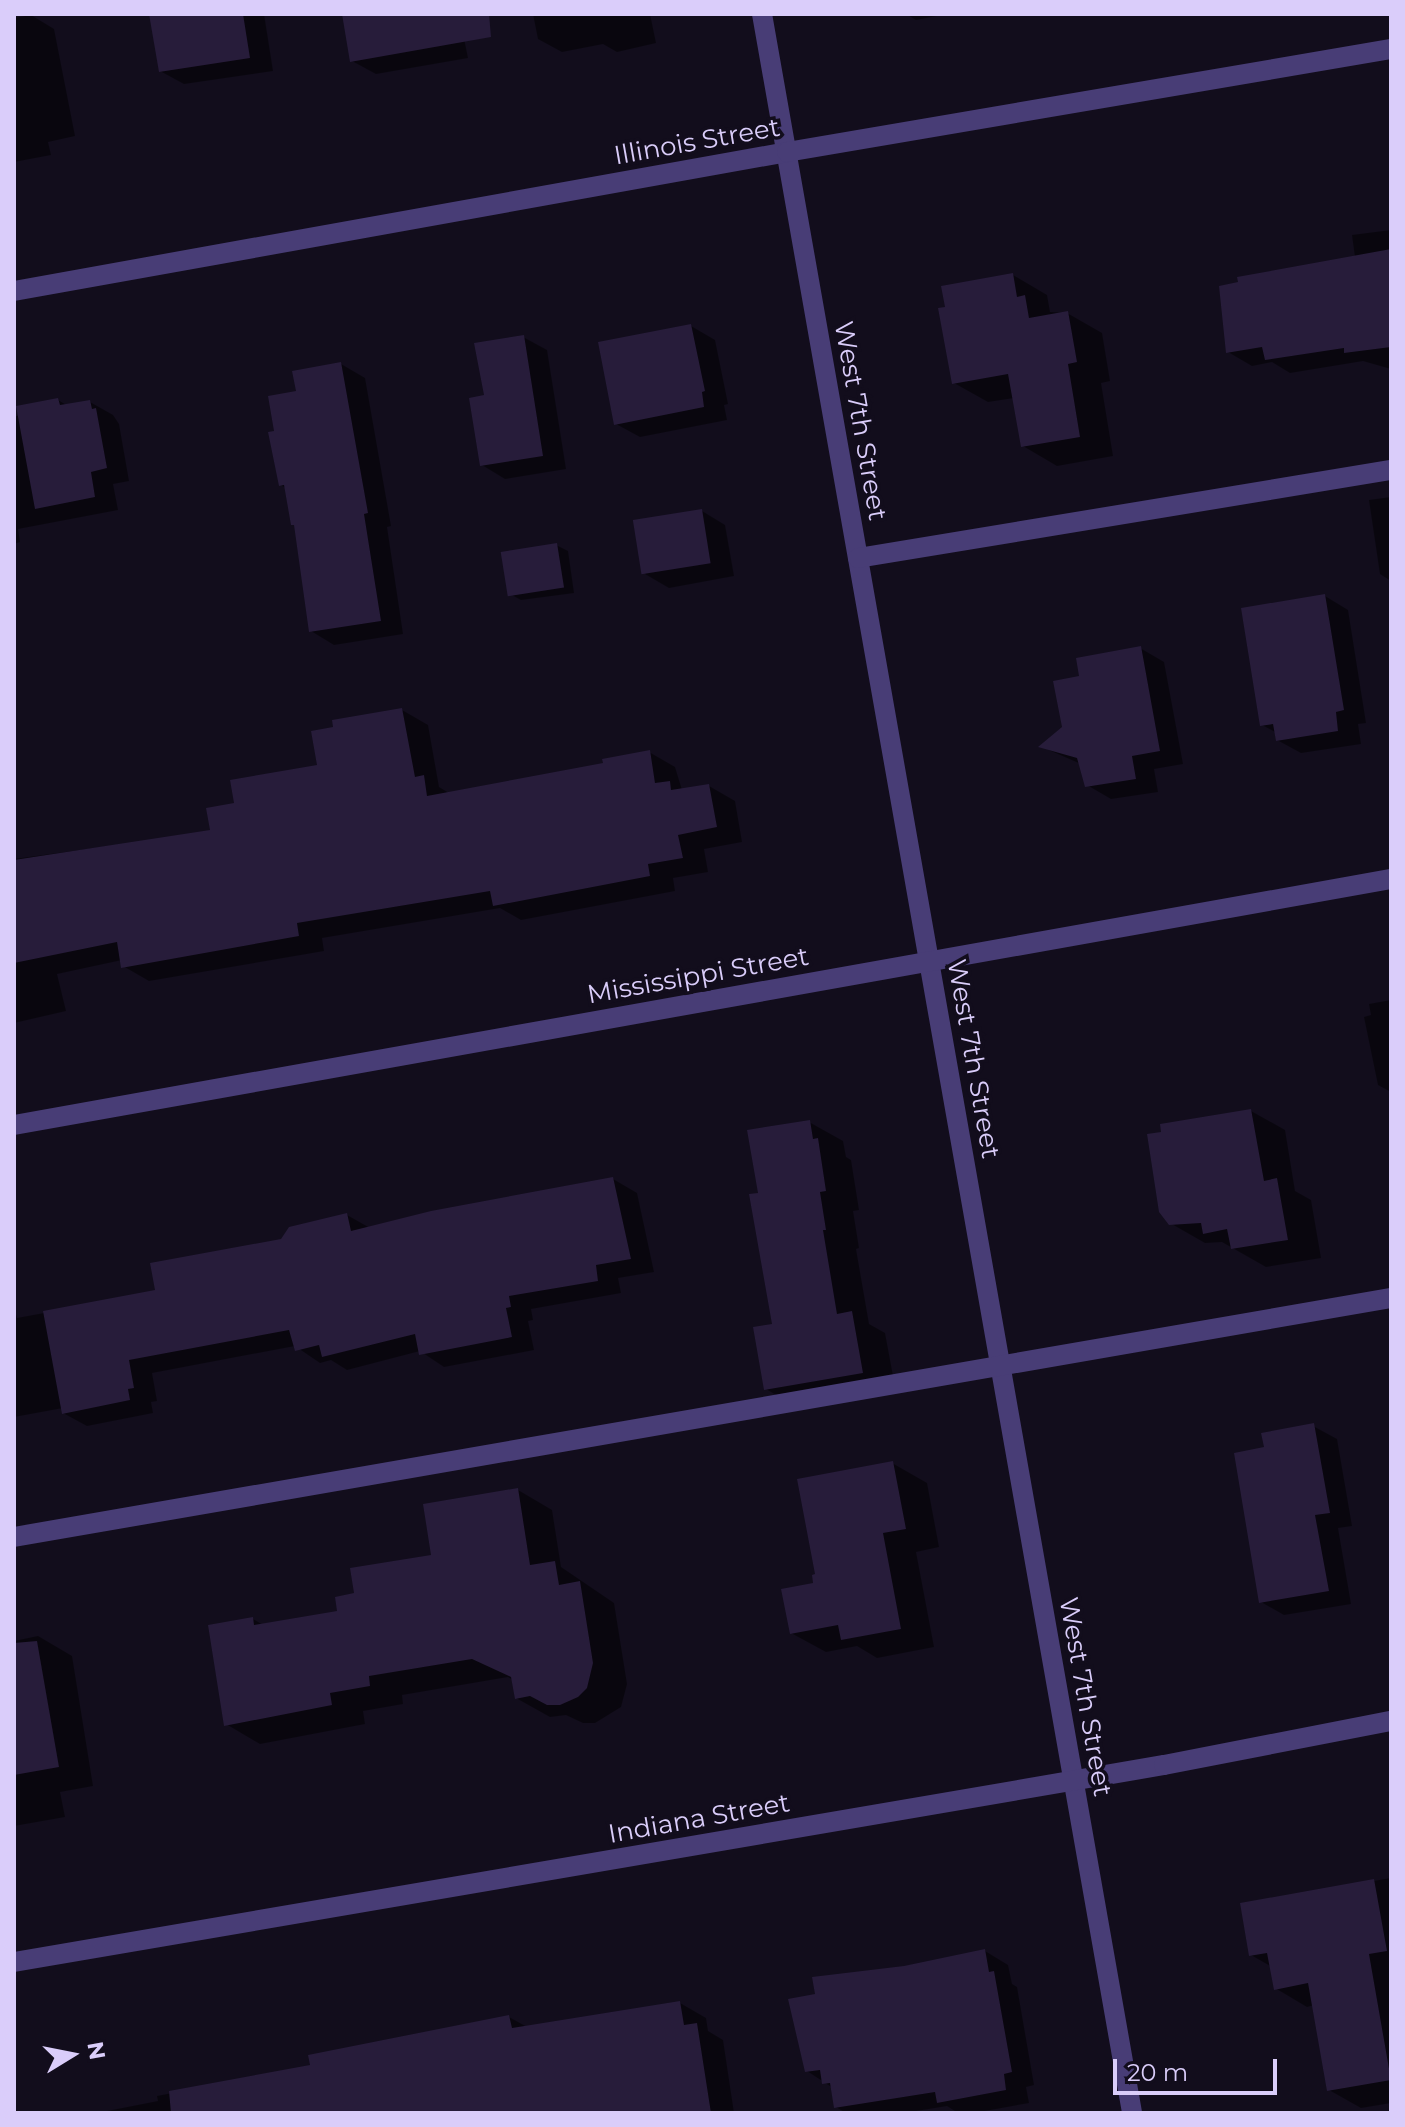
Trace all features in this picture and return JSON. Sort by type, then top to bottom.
[{"type":"street","name":"West 7th Street","points":[[762,14],[1132,2113]]},
{"type":"street","name":"Illinois Street","points":[[14,291],[787,152],[1391,49]]},
{"type":"street","points":[[858,558],[1391,470]]},
{"type":"street","name":"Mississippi Street","points":[[14,1125],[1391,879]]},
{"type":"street","points":[[14,1537],[1001,1369],[1391,1298]]},
{"type":"street","name":"Indiana Street","points":[[14,1962],[1074,1780],[1391,1721]]},
{"type":"building","points":[[149,14],[243,14],[250,58],[159,72]]},
{"type":"building","points":[[342,14],[489,14],[491,37],[350,62]]},
{"type":"building","points":[[1391,249],[1391,347],[1344,353],[1344,348],[1265,360],[1262,347],[1226,353],[1219,286],[1238,282],[1237,277]]},
{"type":"building","points":[[1013,273],[1017,297],[1025,295],[1029,318],[1068,311],[1077,362],[1068,364],[1080,437],[1021,447],[1008,374],[952,384],[938,308],[945,307],[941,286]]},
{"type":"building","points":[[691,324],[705,391],[702,392],[704,407],[614,425],[598,342]]},
{"type":"building","points":[[524,335],[543,456],[480,466],[469,398],[484,395],[474,343]]},
{"type":"building","points":[[341,362],[368,513],[364,514],[381,621],[309,632],[294,525],[291,525],[284,485],[279,486],[268,432],[274,431],[268,396],[296,391],[292,371]]},
{"type":"building","points":[[58,398],[60,405],[90,400],[92,409],[96,408],[107,468],[91,472],[95,497],[35,509],[16,406]]},
{"type":"building","points":[[702,509],[711,563],[641,574],[633,520]]},
{"type":"building","points":[[557,543],[564,587],[508,596],[501,552]]},
{"type":"building","points":[[1325,594],[1344,710],[1336,712],[1338,731],[1276,741],[1273,724],[1260,726],[1241,608]]},
{"type":"building","points":[[1141,646],[1160,751],[1132,756],[1136,779],[1085,787],[1077,758],[1038,747],[1062,727],[1053,681],[1079,676],[1076,658]]},
{"type":"building","points":[[402,708],[415,777],[424,775],[427,796],[603,763],[602,759],[650,750],[655,783],[670,781],[671,790],[709,784],[717,827],[678,835],[683,858],[648,864],[650,876],[493,906],[490,891],[297,923],[299,936],[121,968],[117,942],[14,963],[14,860],[210,830],[206,808],[234,803],[230,780],[317,765],[311,731],[333,727],[332,720]]},
{"type":"building","points":[[1251,1109],[1264,1181],[1277,1178],[1288,1240],[1231,1249],[1227,1229],[1203,1234],[1201,1223],[1169,1225],[1159,1212],[1147,1134],[1161,1132],[1160,1124]]},
{"type":"building","points":[[810,1120],[813,1139],[818,1138],[826,1191],[820,1192],[826,1230],[823,1230],[837,1314],[852,1311],[863,1373],[764,1390],[753,1327],[772,1324],[749,1194],[758,1193],[747,1130]]},
{"type":"building","points":[[613,1177],[631,1259],[596,1265],[598,1281],[509,1296],[511,1307],[506,1308],[512,1337],[419,1355],[415,1334],[322,1357],[319,1345],[295,1351],[289,1330],[129,1360],[134,1388],[128,1389],[130,1400],[62,1414],[43,1311],[155,1290],[150,1263],[281,1239],[289,1227],[347,1213],[351,1231],[431,1211]]},
{"type":"building","points":[[1314,1423],[1330,1513],[1315,1515],[1329,1591],[1259,1603],[1234,1453],[1264,1447],[1261,1433]]},
{"type":"building","points":[[893,1461],[906,1529],[883,1533],[901,1629],[841,1640],[838,1625],[790,1634],[781,1589],[813,1583],[812,1575],[815,1574],[797,1479]]},
{"type":"building","points":[[518,1488],[530,1565],[555,1561],[559,1585],[580,1581],[593,1663],[587,1688],[578,1697],[560,1705],[547,1705],[530,1696],[515,1699],[511,1677],[472,1659],[369,1676],[370,1686],[330,1693],[332,1705],[224,1726],[208,1625],[253,1617],[254,1625],[337,1611],[335,1597],[354,1593],[350,1568],[431,1555],[423,1504]]},
{"type":"building","points":[[37,1641],[59,1767],[14,1775],[14,1643]]},
{"type":"building","points":[[1374,1879],[1387,1951],[1369,1954],[1391,2080],[1327,2091],[1308,1983],[1274,1990],[1267,1953],[1249,1956],[1240,1903]]},
{"type":"building","points":[[985,1949],[989,1972],[994,1971],[1012,2072],[1004,2074],[1006,2090],[937,2103],[935,2092],[834,2108],[830,2083],[822,2084],[820,2070],[805,2072],[788,1999],[815,1994],[812,1977],[904,1966]]},
{"type":"building","points":[[680,2001],[684,2025],[697,2023],[711,2113],[171,2113],[169,2091],[310,2065],[308,2055],[509,2015],[512,2028]]}]
